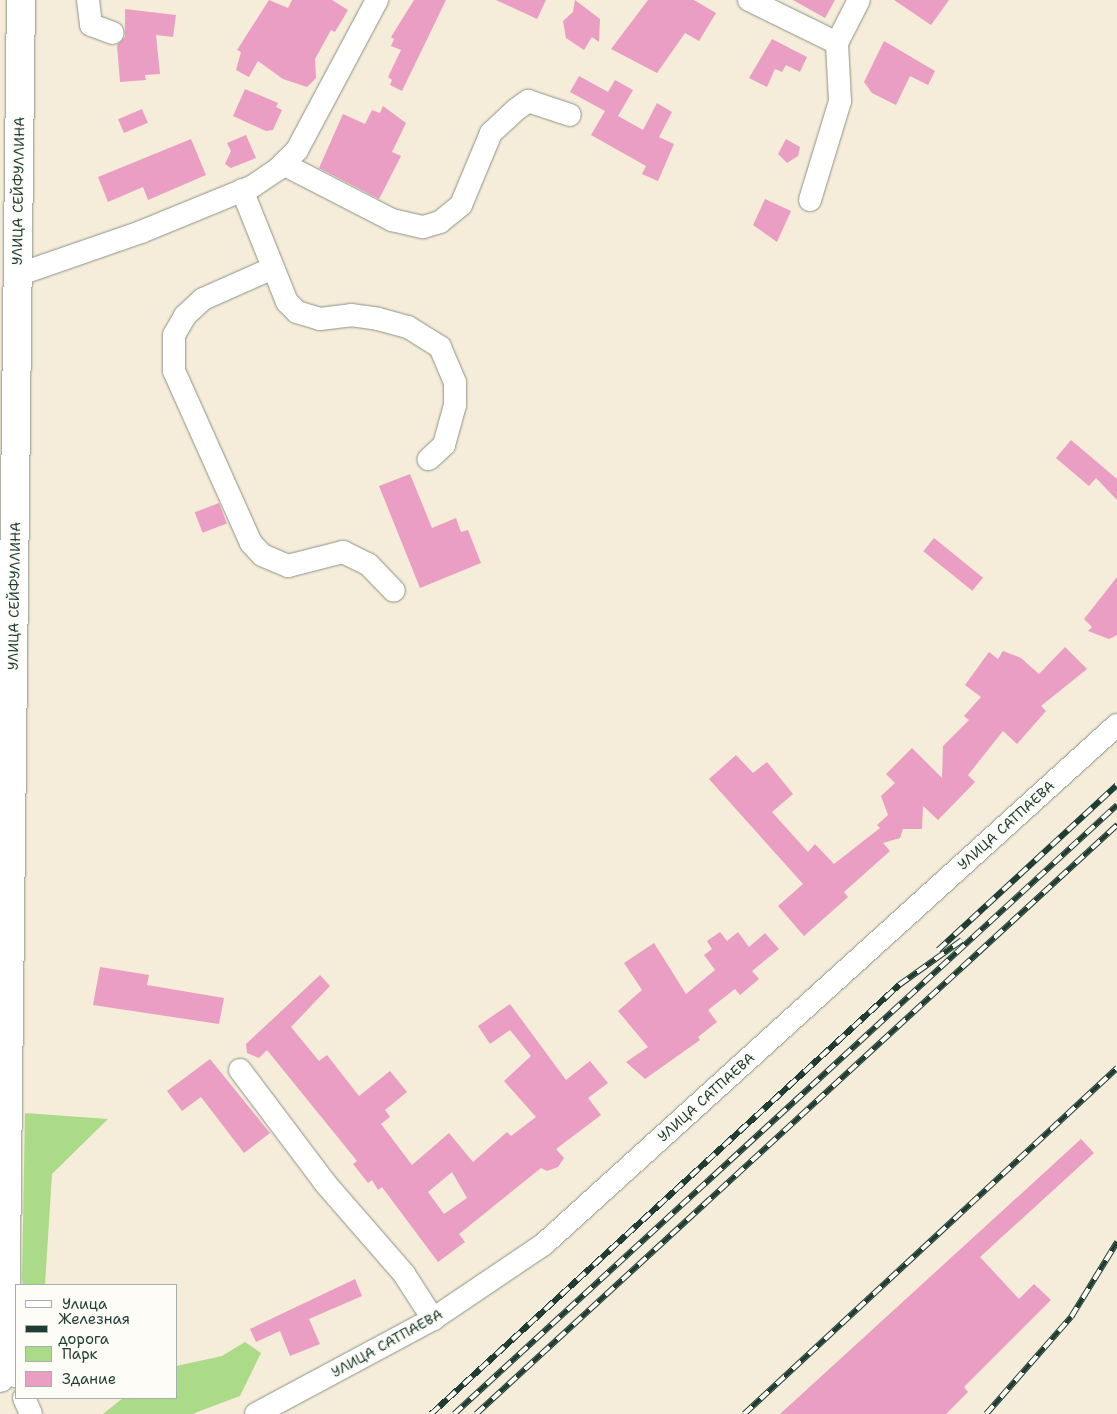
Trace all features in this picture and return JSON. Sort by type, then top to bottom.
[{"type":"main road","name":"УЛИЦА СЕЙФУЛЛИНА","points":[[0,1378],[5,1342],[3,853],[7,583],[18,275],[9,228],[21,0]]},
{"type":"street","points":[[88,0],[91,26],[113,33]]},
{"type":"street","points":[[18,275],[141,232],[242,190],[283,164],[297,150],[376,0]]},
{"type":"street","points":[[749,0],[837,43]]},
{"type":"street","points":[[810,200],[840,101],[837,43],[859,0]]},
{"type":"street","points":[[283,164],[392,220],[423,227],[445,220],[461,205],[491,133],[518,108],[528,101],[570,115]]},
{"type":"street","points":[[242,190],[287,302],[297,312],[320,319],[351,315],[378,319],[408,328],[440,347],[455,383],[455,405],[444,445],[429,459]]},
{"type":"street","points":[[273,268],[203,299],[185,316],[174,335],[174,371],[251,543],[262,555],[288,566],[343,552],[368,564],[394,591]]},
{"type":"street","name":"УЛИЦА САТПАЕВА","points":[[256,1414],[433,1319],[544,1244],[1117,725]]},
{"type":"street","points":[[240,1070],[325,1184],[404,1274],[433,1319]]},
{"type":"street","points":[[5,1342],[15,1373]]},
{"type":"street","points":[[24,1399],[31,1414]]},
{"type":"green space","points":[[25,1113],[108,1119],[52,1174],[45,1284],[23,1284]]},
{"type":"green space","points":[[245,1342],[261,1353],[240,1396],[192,1414],[103,1414],[122,1399],[178,1399],[178,1366],[222,1356]]},
{"type":"building","points":[[269,0],[288,8],[292,0],[332,0],[348,10],[335,32],[331,30],[315,59],[316,78],[307,87],[283,79],[258,61],[249,77],[236,70],[241,52],[237,50]]},
{"type":"building","points":[[414,0],[446,0],[402,91],[390,85],[392,80],[388,77],[401,50],[391,46],[394,39],[391,37]]},
{"type":"building","points":[[496,0],[546,0],[537,19]]},
{"type":"building","points":[[575,0],[600,19],[599,42],[592,37],[584,50],[566,38],[563,21],[573,12]]},
{"type":"building","points":[[648,0],[694,0],[716,13],[699,41],[685,33],[657,73],[611,49]]},
{"type":"building","points":[[793,0],[835,0],[825,18]]},
{"type":"building","points":[[894,0],[949,0],[931,25]]},
{"type":"building","points":[[125,9],[176,15],[173,37],[156,35],[160,74],[145,75],[146,80],[120,82],[117,45],[125,37]]},
{"type":"building","points":[[772,39],[807,57],[800,72],[786,65],[782,72],[775,69],[767,87],[749,78]]},
{"type":"building","points":[[884,41],[935,71],[928,85],[910,76],[896,105],[872,93],[864,82]]},
{"type":"building","points":[[579,76],[608,92],[615,80],[633,90],[618,116],[643,130],[657,103],[672,112],[659,137],[674,144],[658,181],[642,174],[646,166],[591,135],[605,111],[570,92]]},
{"type":"building","points":[[245,89],[278,103],[276,107],[282,110],[273,130],[266,131],[233,116]]},
{"type":"building","points":[[383,106],[406,123],[392,152],[401,156],[379,199],[319,168],[343,114],[365,124],[372,110],[380,113]]},
{"type":"building","points":[[142,109],[148,123],[124,133],[118,119]]},
{"type":"building","points":[[246,135],[256,158],[231,168],[225,164],[231,151],[227,143]]},
{"type":"building","points":[[191,139],[206,175],[148,200],[143,187],[108,202],[98,177]]},
{"type":"building","points":[[786,139],[800,147],[798,156],[787,163],[778,154]]},
{"type":"building","points":[[765,199],[791,211],[777,242],[753,225]]},
{"type":"building","points":[[1071,440],[1117,479],[1117,500],[1096,478],[1089,486],[1056,458]]},
{"type":"building","points":[[410,474],[432,528],[456,518],[461,532],[468,530],[481,563],[420,588],[379,486]]},
{"type":"building","points":[[219,503],[227,524],[203,533],[195,512]]},
{"type":"building","points":[[934,538],[983,578],[972,591],[923,551]]},
{"type":"building","points":[[1117,577],[1117,635],[1109,639],[1088,631],[1092,627],[1084,619]]},
{"type":"building","points":[[1065,647],[1087,669],[1041,706],[1046,711],[1017,744],[1003,731],[968,775],[975,782],[938,820],[923,806],[922,829],[903,829],[900,838],[883,843],[890,851],[844,892],[848,897],[804,936],[778,906],[803,884],[709,779],[736,755],[753,773],[767,762],[793,794],[772,812],[808,852],[815,844],[834,864],[880,828],[877,825],[888,815],[881,796],[895,783],[886,774],[912,748],[942,778],[943,746],[969,720],[964,716],[981,697],[965,685],[989,652],[998,659],[1003,651],[1021,658],[1039,674]]},
{"type":"building","points":[[720,932],[727,941],[738,932],[749,947],[765,933],[779,949],[752,971],[759,979],[740,995],[735,989],[708,1010],[717,1022],[698,1037],[700,1040],[645,1079],[626,1062],[648,1047],[618,1011],[642,990],[624,963],[654,943],[686,994],[715,970],[704,955],[712,949],[707,941]]},
{"type":"building","points":[[100,967],[149,975],[147,985],[224,998],[219,1024],[93,1005]]},
{"type":"building","points":[[320,975],[330,986],[291,1027],[319,1061],[327,1055],[359,1096],[390,1071],[407,1092],[385,1110],[390,1117],[381,1124],[412,1165],[449,1133],[473,1162],[507,1132],[511,1136],[536,1117],[504,1081],[531,1056],[510,1030],[490,1044],[478,1026],[510,1004],[566,1080],[590,1061],[608,1083],[588,1098],[601,1115],[556,1149],[564,1158],[558,1167],[547,1171],[541,1168],[459,1234],[465,1242],[438,1262],[382,1187],[378,1190],[372,1180],[368,1183],[353,1164],[357,1161],[267,1050],[259,1058],[247,1053],[246,1044]],"holes":[[[452,1172],[467,1198],[444,1214],[428,1192]]]},
{"type":"building","points":[[210,1059],[270,1133],[244,1153],[201,1097],[182,1111],[167,1091]]},
{"type":"building","points":[[1081,1139],[1094,1153],[980,1257],[1019,1299],[1034,1284],[1051,1300],[964,1387],[968,1392],[946,1414],[780,1414]]},
{"type":"building","points":[[355,1279],[362,1296],[309,1319],[320,1344],[290,1356],[280,1331],[256,1342],[250,1329]]},
{"type":"railway","points":[[938,950],[1117,785]]},
{"type":"railway","points":[[454,1414],[1117,805]]},
{"type":"railway","points":[[476,1414],[1117,825]]},
{"type":"railway","points":[[431,1414],[899,985],[962,940]]},
{"type":"railway","points":[[744,1414],[1117,1068]]},
{"type":"railway","points":[[986,1414],[1071,1317],[1117,1242]]}]
